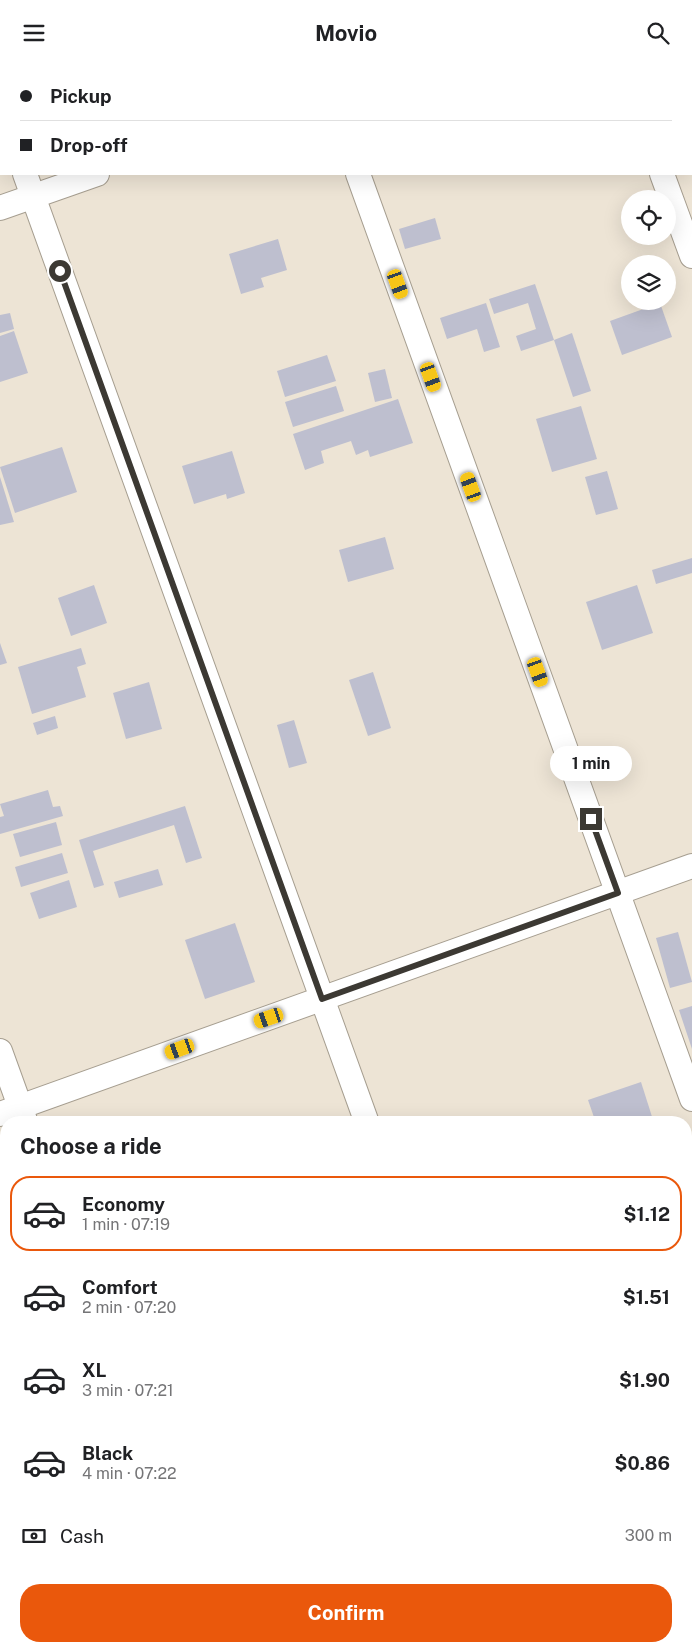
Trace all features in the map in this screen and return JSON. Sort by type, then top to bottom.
[{"type":"street","points":[[25,175],[364,1116]]},
{"type":"street","points":[[0,208],[94,175]]},
{"type":"street","points":[[358,175],[692,1099]]},
{"type":"street","points":[[662,175],[692,256]]},
{"type":"street","points":[[0,1051],[15,1114],[322,999],[692,866]]},
{"type":"building","points":[[435,218],[441,239],[405,249],[399,229]]},
{"type":"building","points":[[278,239],[287,270],[261,278],[264,287],[241,294],[229,254]]},
{"type":"building","points":[[535,284],[554,340],[521,351],[516,336],[536,329],[528,303],[494,314],[489,299]]},
{"type":"building","points":[[486,303],[500,347],[484,352],[477,329],[447,339],[440,318]]},
{"type":"building","points":[[641,310],[662,310],[672,337],[622,355],[610,321]]},
{"type":"building","points":[[10,313],[14,329],[0,333],[0,315]]},
{"type":"building","points":[[14,331],[28,373],[0,382],[0,336]]},
{"type":"building","points":[[572,333],[591,391],[573,397],[554,340]]},
{"type":"building","points":[[327,355],[336,381],[285,397],[277,371]]},
{"type":"building","points":[[385,369],[392,398],[375,402],[368,373]]},
{"type":"building","points":[[336,386],[344,411],[293,427],[285,402]]},
{"type":"building","points":[[398,399],[413,443],[370,457],[368,450],[356,455],[351,441],[321,451],[324,463],[305,470],[293,434]]},
{"type":"building","points":[[581,406],[597,459],[552,472],[536,419]]},
{"type":"building","points":[[62,447],[77,492],[15,513],[0,467]]},
{"type":"building","points":[[232,451],[245,493],[227,499],[226,494],[194,504],[182,466]]},
{"type":"building","points":[[607,471],[618,509],[596,515],[585,477]]},
{"type":"building","points":[[0,477],[14,522],[0,525]]},
{"type":"building","points":[[385,537],[394,569],[348,582],[339,550]]},
{"type":"building","points":[[692,558],[692,573],[656,584],[652,570]]},
{"type":"building","points":[[94,585],[107,623],[71,636],[58,598]]},
{"type":"building","points":[[637,585],[653,633],[602,650],[586,602]]},
{"type":"building","points":[[0,643],[7,663],[0,665]]},
{"type":"building","points":[[81,648],[86,664],[77,667],[86,697],[32,714],[18,667]]},
{"type":"building","points":[[373,672],[391,728],[368,736],[349,680]]},
{"type":"building","points":[[149,682],[162,729],[126,739],[113,693]]},
{"type":"building","points":[[55,716],[58,728],[37,735],[33,723]]},
{"type":"building","points":[[294,720],[307,763],[289,768],[277,725]]},
{"type":"building","points":[[48,790],[53,807],[60,806],[63,816],[0,834],[0,817],[4,816],[0,804]]},
{"type":"building","points":[[185,806],[202,858],[186,863],[174,825],[93,851],[104,885],[94,888],[79,840]]},
{"type":"building","points":[[56,822],[62,845],[20,857],[13,834]]},
{"type":"building","points":[[62,853],[68,873],[21,887],[15,867]]},
{"type":"building","points":[[158,869],[163,885],[119,898],[114,882]]},
{"type":"building","points":[[69,880],[77,907],[39,919],[30,893]]},
{"type":"building","points":[[235,923],[255,982],[205,999],[185,940]]},
{"type":"building","points":[[678,932],[692,982],[670,988],[656,938]]},
{"type":"building","points":[[692,1006],[692,1049],[679,1010]]},
{"type":"building","points":[[641,1082],[652,1116],[594,1116],[588,1100]]},
{"type":"route","points":[[60,271],[322,999],[618,893],[591,819]]}]
